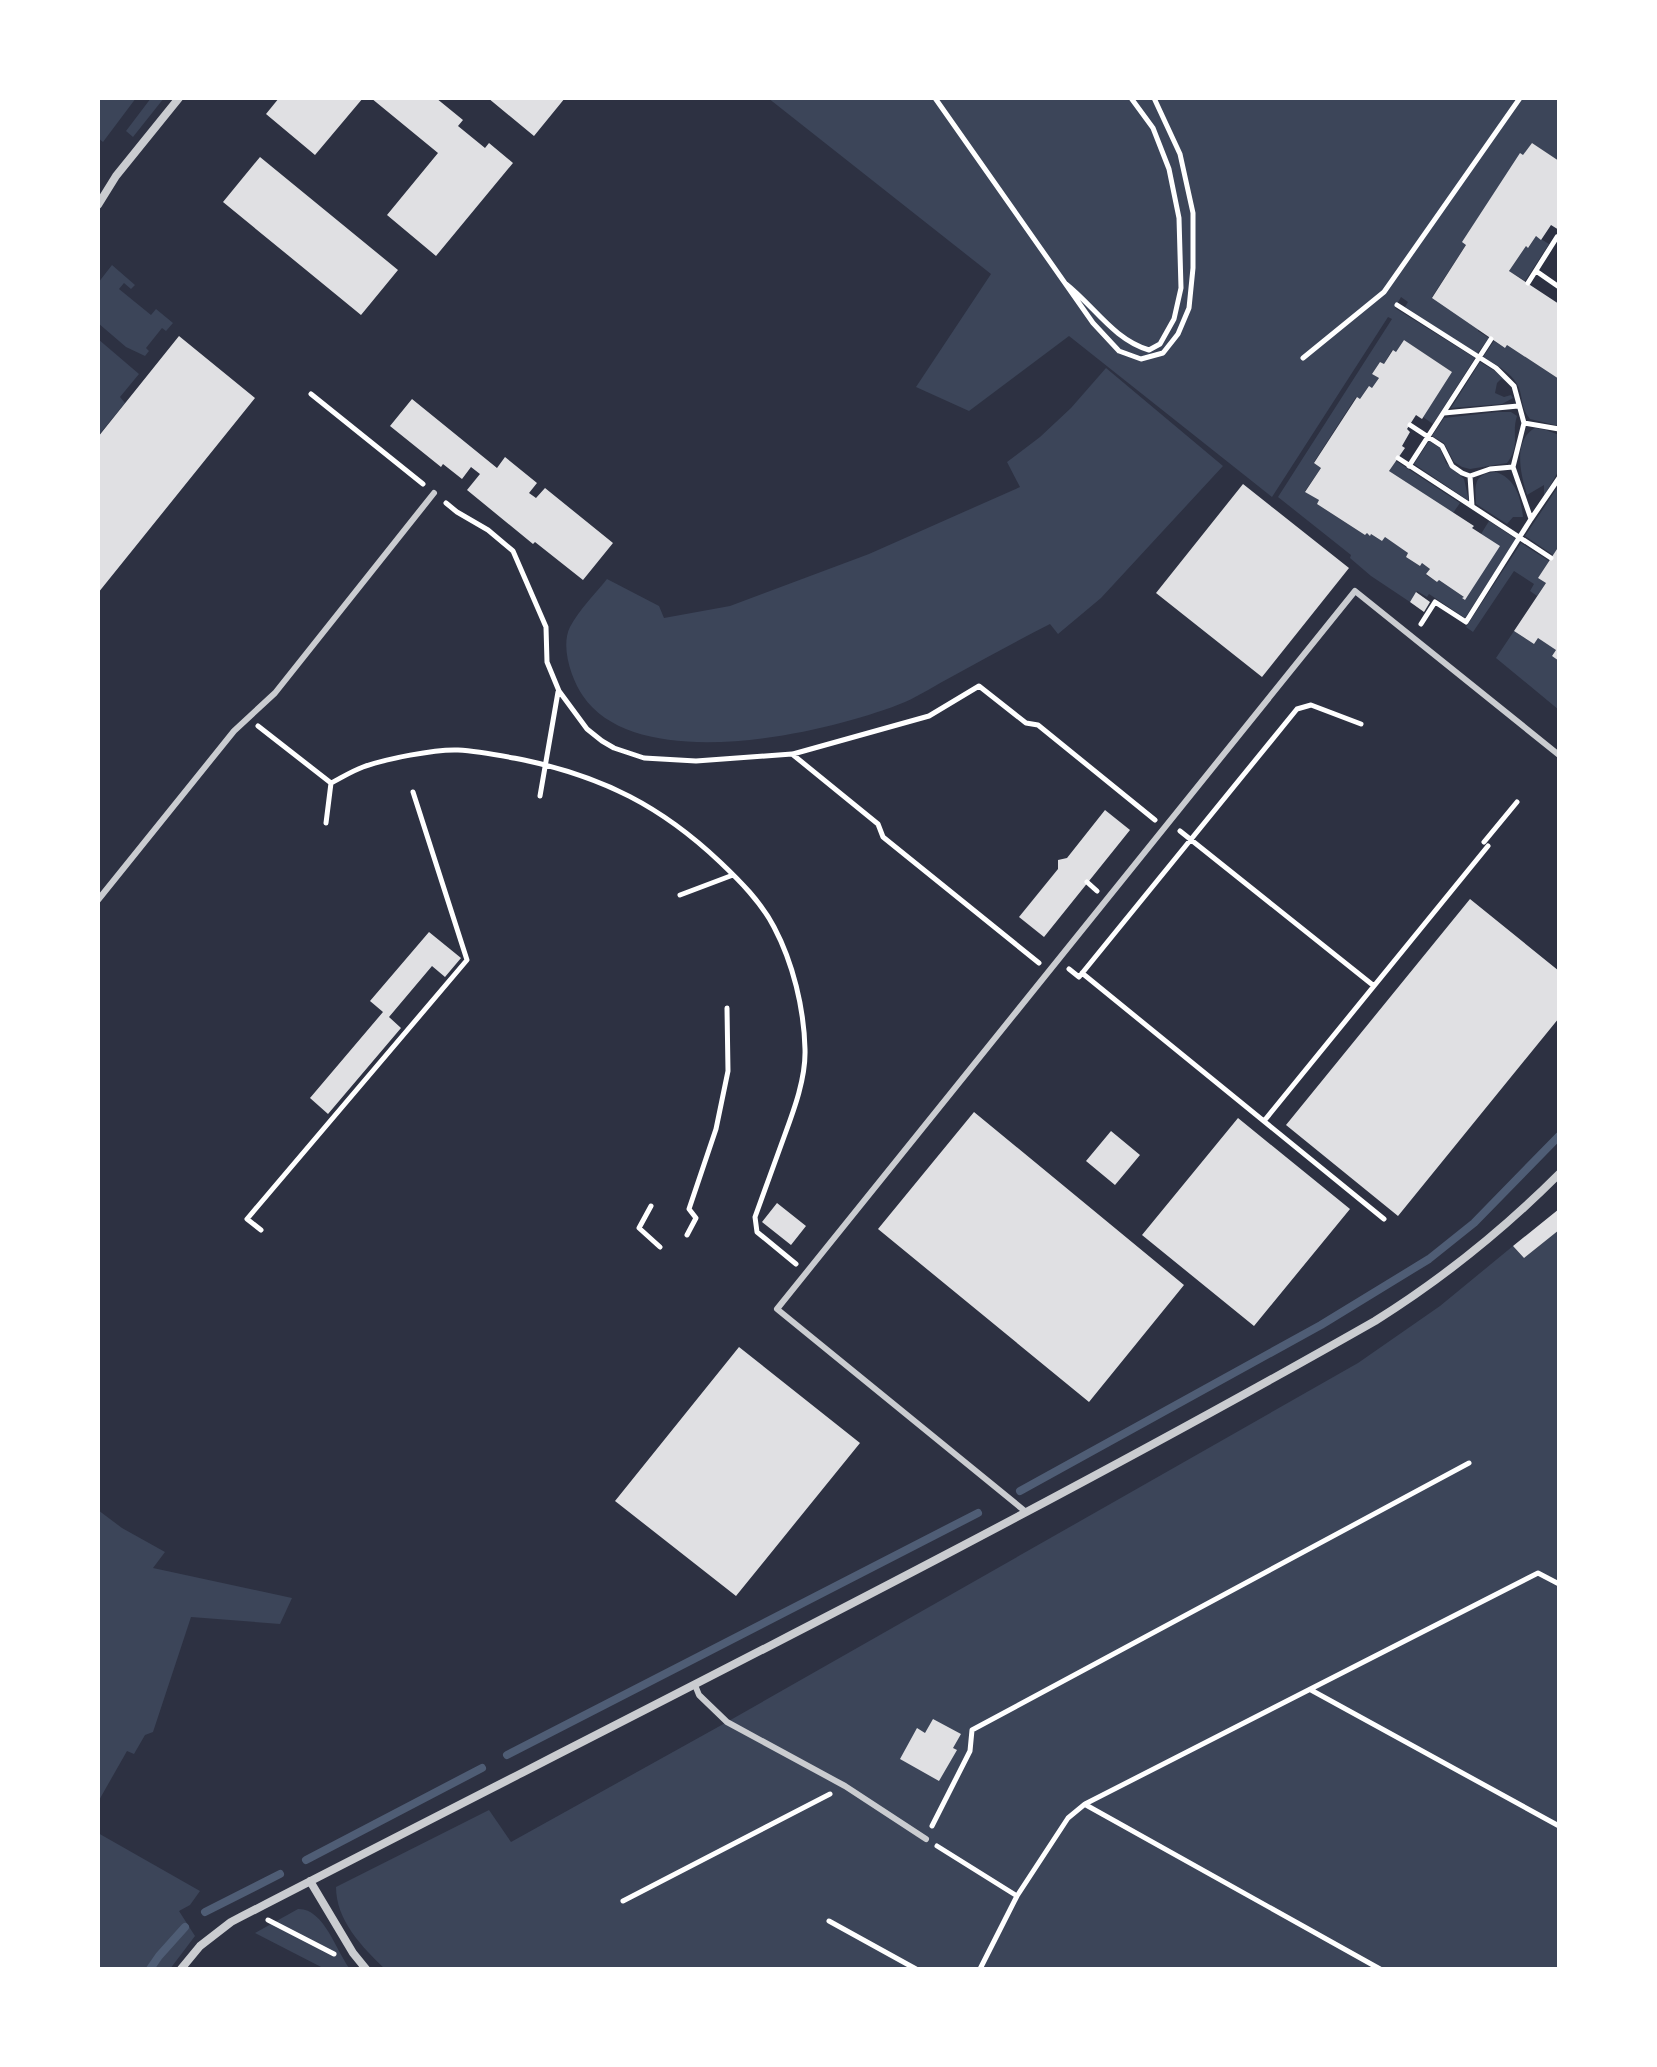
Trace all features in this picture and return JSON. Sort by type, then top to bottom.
[{"type":"street","points":[[98,205],[116,176],[179,98]]},
{"type":"street","points":[[181,1969],[200,1946],[231,1922],[1026,1512],[1307,1359],[1417,1294],[1496,1232],[1559,1174]]},
{"type":"street","points":[[310,1881],[366,1969]]},
{"type":"lane","points":[[98,900],[234,731],[275,693],[434,493]]},
{"type":"lane","points":[[1026,1512],[777,1309],[1355,591],[1559,755]]},
{"type":"lane","points":[[695,1685],[699,1695],[727,1722],[845,1786],[926,1839]]},
{"type":"path","points":[[935,98],[1093,323],[1119,351],[1141,359],[1163,353],[1178,334],[1189,308],[1193,268],[1193,213],[1180,154],[1154,98]]},
{"type":"path","points":[[1063,281],[1120,336],[1137,346],[1149,350],[1160,344],[1174,319],[1181,288],[1179,218],[1169,169],[1153,128],[1131,98]]},
{"type":"path","points":[[1303,358],[1384,292],[1520,98]]},
{"type":"path","points":[[1528,283],[1557,237]]},
{"type":"path","points":[[1536,271],[1559,287]]},
{"type":"path","points":[[1397,305],[1479,358],[1514,386],[1524,423],[1513,467],[1531,519]]},
{"type":"path","points":[[1409,466],[1491,339]]},
{"type":"path","points":[[311,394],[377,447]]},
{"type":"path","points":[[1443,413],[1518,406]]},
{"type":"path","points":[[1524,423],[1559,429]]},
{"type":"path","points":[[1410,425],[1442,446],[1452,466],[1470,476],[1490,469],[1513,467]]},
{"type":"path","points":[[1398,458],[1551,558]]},
{"type":"path","points":[[1470,476],[1472,506]]},
{"type":"path","points":[[1427,614],[1435,602],[1466,622],[1559,478]]},
{"type":"path","points":[[488,530],[513,551],[546,627],[547,662],[559,691],[587,729],[614,748],[644,758],[696,761],[792,754],[929,716],[979,686],[1026,723],[1038,725],[1165,828]]},
{"type":"path","points":[[540,796],[559,691]]},
{"type":"path","points":[[1070,970],[1079,977],[1288,716],[1297,709],[1311,705],[1361,724]]},
{"type":"path","points":[[248,718],[331,783]]},
{"type":"path","points":[[331,783],[362,767],[456,749],[546,765],[610,786],[645,804],[682,828],[733,875],[755,898],[773,924],[786,953],[799,999],[805,1051],[801,1080],[755,1217],[757,1232],[807,1272]]},
{"type":"path","points":[[792,754],[878,824],[883,837],[1050,971]]},
{"type":"path","points":[[326,823],[331,783]]},
{"type":"path","points":[[261,1230],[247,1219],[467,960],[413,792]]},
{"type":"path","points":[[1264,1121],[1517,802]]},
{"type":"path","points":[[1181,832],[1374,986]]},
{"type":"path","points":[[680,895],[733,875]]},
{"type":"path","points":[[1082,973],[1384,1219]]},
{"type":"path","points":[[687,1235],[696,1218],[689,1209],[716,1129],[728,1071],[727,1008]]},
{"type":"path","points":[[651,1206],[639,1228],[660,1247]]},
{"type":"path","points":[[1017,1896],[926,1839],[970,1751],[972,1730],[1469,1463]]},
{"type":"path","points":[[980,1969],[1017,1896],[1068,1818],[1085,1804],[1538,1573],[1559,1584]]},
{"type":"path","points":[[1311,1689],[1559,1826]]},
{"type":"path","points":[[623,1901],[845,1786]]},
{"type":"path","points":[[1085,1804],[1380,1969]]},
{"type":"path","points":[[267,1919],[342,1959]]},
{"type":"path","points":[[829,1921],[916,1969]]},
{"type":"shaded area","points":[[98,98],[136,98],[103,142],[98,138]]},
{"type":"shaded area","points":[[151,98],[164,98],[133,137],[126,131]]},
{"type":"shaded area","points":[[768,98],[1559,98],[1559,161],[1532,143],[1432,297],[1489,338],[1477,354],[1405,307],[1408,302],[1401,297],[1395,308],[1475,358],[1433,424],[1423,417],[1452,372],[1404,340],[1372,374],[1379,378],[1372,388],[1368,387],[1360,399],[1356,397],[1314,462],[1321,468],[1305,491],[1319,500],[1317,504],[1365,535],[1371,534],[1382,541],[1385,537],[1408,553],[1406,557],[1430,569],[1426,575],[1437,582],[1439,580],[1464,600],[1499,546],[1481,534],[1489,521],[1516,539],[1465,618],[1429,594],[1427,597],[1417,591],[1410,602],[1371,576],[1350,558],[1351,555],[1278,497],[1392,319],[1388,317],[1272,497],[1069,336],[969,411],[916,387],[991,274]]},
{"type":"shaded area","points":[[1536,236],[1549,244],[1525,281],[1509,271]]},
{"type":"shaded area","points":[[112,265],[135,285],[131,289],[124,283],[119,289],[151,315],[156,309],[173,323],[166,331],[162,328],[146,348],[149,351],[145,356],[126,347],[98,323],[98,283]]},
{"type":"shaded area","points":[[98,339],[139,374],[120,397],[125,403],[98,436]]},
{"type":"shaded area","points":[[1494,341],[1505,348],[1507,345],[1559,379],[1559,426],[1530,419],[1513,378],[1483,357]]},
{"type":"shaded area","points":[[1480,362],[1506,381],[1501,379],[1497,383],[1495,393],[1513,398],[1502,404],[1451,408]]},
{"type":"shaded area","points":[[1106,368],[1223,466],[1101,598],[1058,634],[1050,624],[905,702],[831,726],[785,735],[736,741],[689,742],[646,735],[610,721],[583,696],[569,663],[567,635],[578,614],[607,579],[659,606],[664,618],[730,606],[869,554],[1020,487],[1007,462],[1071,408]]},
{"type":"shaded area","points":[[1511,412],[1517,416],[1514,451],[1507,463],[1470,469],[1462,467],[1454,462],[1444,443],[1432,436],[1444,418]]},
{"type":"shaded area","points":[[1535,428],[1559,435],[1558,472],[1544,496],[1544,485],[1527,495],[1521,468],[1523,441]]},
{"type":"shaded area","points":[[1429,441],[1440,448],[1446,463],[1464,479],[1469,501],[1414,464]]},
{"type":"shaded area","points":[[1396,461],[1460,503],[1453,513],[1389,471]]},
{"type":"shaded area","points":[[1496,472],[1513,484],[1521,503],[1523,517],[1513,517],[1507,524],[1476,504],[1479,478]]},
{"type":"shaded area","points":[[1559,485],[1559,546],[1553,555],[1525,536]]},
{"type":"shaded area","points":[[1521,543],[1549,561],[1538,578],[1546,583],[1537,596],[1530,591],[1534,584],[1514,571],[1473,632],[1466,627]]},
{"type":"shaded area","points":[[1514,631],[1534,644],[1538,638],[1556,650],[1552,656],[1559,661],[1559,710],[1496,658]]},
{"type":"shaded area","points":[[1559,1230],[1559,1969],[385,1969],[345,1922],[336,1887],[489,1810],[511,1842],[1358,1363],[1440,1306],[1513,1246],[1524,1258]]},
{"type":"shaded area","points":[[98,1510],[122,1528],[165,1552],[153,1568],[292,1598],[280,1624],[191,1617],[153,1732],[145,1735],[134,1754],[127,1751],[98,1802]]},
{"type":"shaded area","points":[[98,1833],[200,1891],[190,1905],[179,1911],[195,1936],[170,1969],[98,1969]]},
{"type":"shaded area","points":[[298,1909],[315,1915],[322,1923],[350,1969],[325,1969],[255,1933]]},
{"type":"building","points":[[279,98],[363,98],[315,155],[266,114]]},
{"type":"building","points":[[371,98],[436,98],[463,120],[458,126],[485,148],[489,143],[513,163],[436,256],[387,215],[438,153]]},
{"type":"building","points":[[488,98],[565,98],[534,136]]},
{"type":"building","points":[[1532,143],[1559,161],[1559,230],[1551,225],[1541,240],[1536,236],[1509,271],[1559,304],[1559,379],[1507,345],[1505,348],[1432,298],[1466,245],[1462,242],[1520,153],[1523,155]]},
{"type":"building","points":[[260,157],[398,270],[361,315],[223,202]]},
{"type":"building","points":[[179,336],[255,398],[98,593],[98,437]]},
{"type":"building","points":[[1404,340],[1452,372],[1422,419],[1416,415],[1407,429],[1410,432],[1402,446],[1405,448],[1389,471],[1500,546],[1465,600],[1426,574],[1430,569],[1406,557],[1408,553],[1385,537],[1382,541],[1371,534],[1365,535],[1317,504],[1319,500],[1305,492],[1321,468],[1314,463],[1357,397],[1360,399],[1379,378],[1372,374],[1380,362],[1384,364]]},
{"type":"building","points":[[412,399],[497,468],[505,457],[537,483],[529,493],[536,498],[545,488],[613,543],[583,580],[467,490],[480,474],[471,467],[462,479],[443,464],[441,467],[390,426]]},
{"type":"building","points":[[1243,484],[1349,568],[1262,677],[1156,593]]},
{"type":"building","points":[[1559,546],[1559,661],[1552,656],[1556,650],[1538,638],[1534,644],[1514,631],[1546,583],[1538,578]]},
{"type":"building","points":[[1416,592],[1430,602],[1424,612],[1410,602]]},
{"type":"building","points":[[1105,810],[1130,830],[1044,937],[1019,917],[1058,869],[1058,860],[1067,858]]},
{"type":"building","points":[[1470,899],[1559,971],[1559,1018],[1398,1216],[1286,1125]]},
{"type":"building","points":[[429,932],[461,958],[445,977],[432,966],[389,1017],[401,1028],[328,1114],[310,1098],[383,1012],[370,1001]]},
{"type":"building","points":[[974,1112],[1184,1285],[1089,1402],[878,1229]]},
{"type":"building","points":[[1238,1118],[1350,1209],[1254,1326],[1142,1235]]},
{"type":"building","points":[[1111,1131],[1140,1155],[1115,1185],[1086,1161]]},
{"type":"building","points":[[777,1203],[806,1226],[791,1245],[762,1222]]},
{"type":"building","points":[[1559,1209],[1559,1230],[1524,1258],[1513,1246]]},
{"type":"building","points":[[739,1347],[860,1443],[736,1596],[615,1501]]},
{"type":"building","points":[[933,1719],[961,1734],[953,1748],[957,1750],[939,1781],[900,1759],[917,1728],[925,1733]]},
{"type":"waterway","points":[[1020,1491],[1321,1325],[1429,1259],[1474,1223],[1559,1136]]},
{"type":"waterway","points":[[507,1755],[978,1513]]},
{"type":"waterway","points":[[306,1860],[482,1768]]},
{"type":"waterway","points":[[205,1912],[280,1874]]},
{"type":"waterway","points":[[150,1969],[185,1927]]}]
